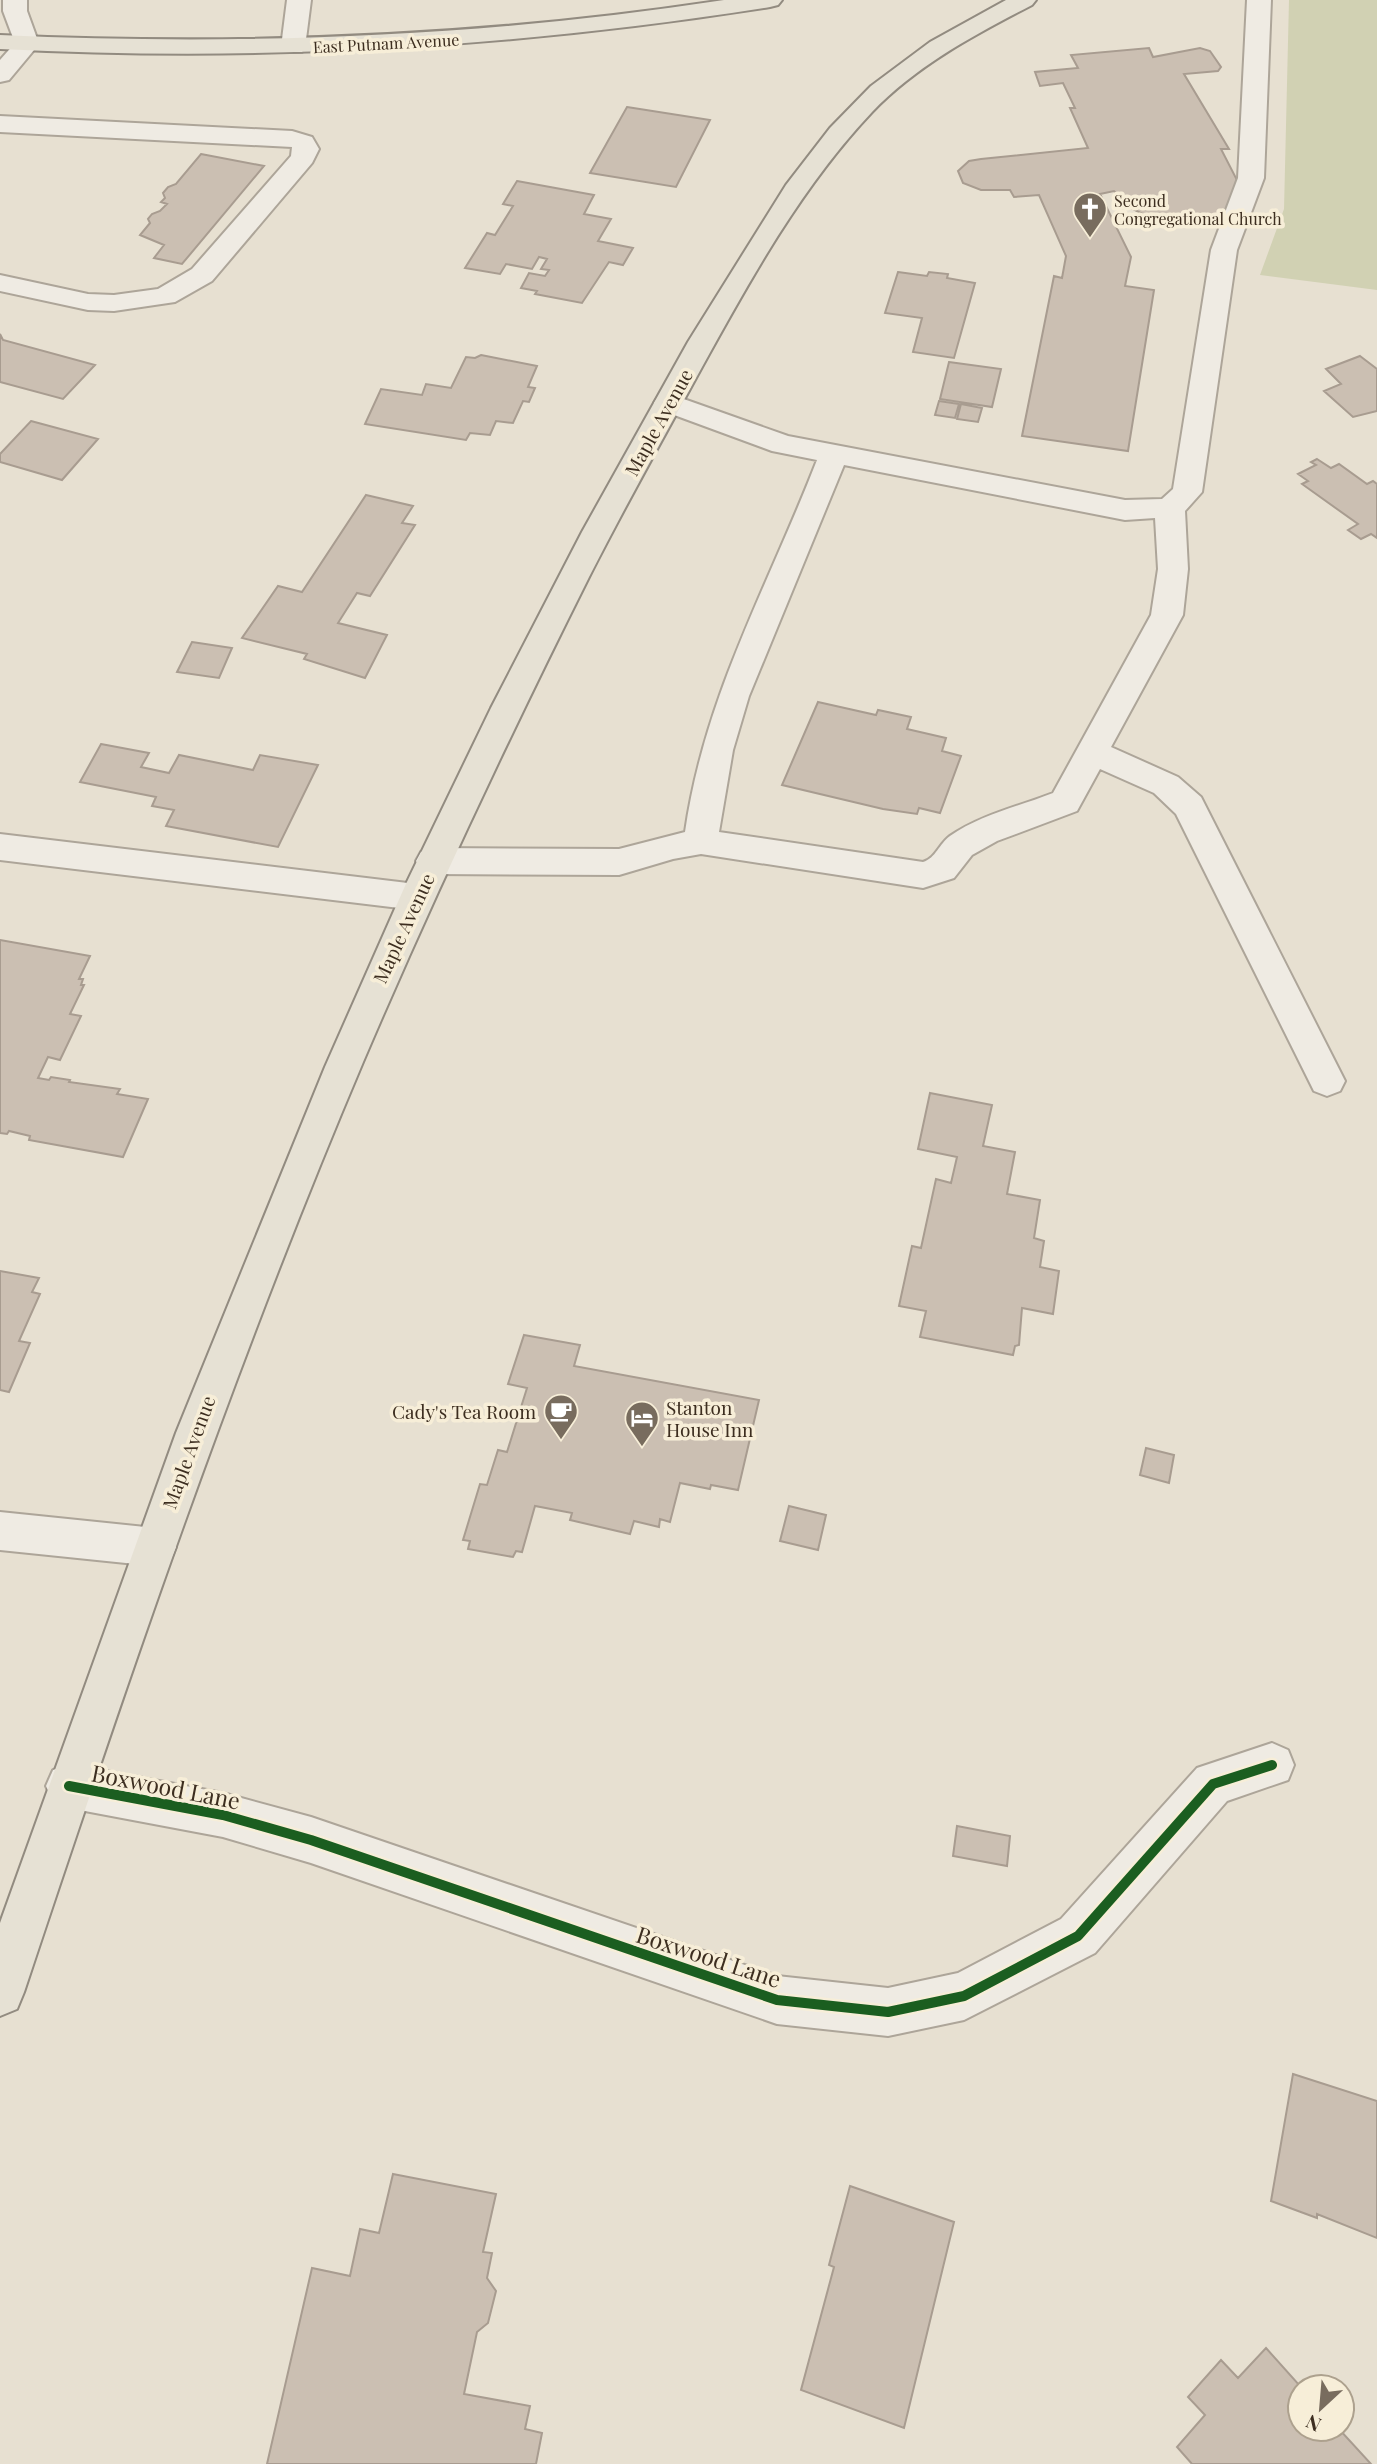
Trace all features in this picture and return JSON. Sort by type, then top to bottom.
[{"type":"main road","name":"East Putnam Avenue","points":[[0,42],[293,47],[393,44],[524,34],[662,18],[770,0]]},
{"type":"main road","name":"Maple Avenue","points":[[0,1992],[69,1786],[210,1391],[285,1200],[416,897],[513,689],[668,403],[787,201],[822,154],[868,101],[944,44],[1024,0]]},
{"type":"street","points":[[0,75],[27,44],[15,11],[15,0]]},
{"type":"street","points":[[293,47],[299,0]]},
{"type":"street","points":[[668,403],[782,444],[1125,510],[1170,508],[1187,492],[1224,250],[1251,178],[1259,0]]},
{"type":"street","points":[[0,124],[292,139],[303,142],[306,149],[303,158],[202,275],[190,285],[145,301],[88,302],[0,284]]},
{"type":"street","points":[[701,842],[706,798],[733,698],[806,528],[834,454]]},
{"type":"street","points":[[433,861],[619,862],[673,846],[701,842],[923,875],[942,869],[960,846],[985,832],[1065,802],[1167,615],[1173,569],[1170,508]]},
{"type":"street","points":[[1092,752],[1166,785],[1189,806],[1327,1081]]},
{"type":"street","points":[[0,847],[194,872],[318,882],[416,897]]},
{"type":"street","points":[[0,1531],[155,1547]]},
{"type":"street","name":"Boxwood Lane","points":[[69,1786],[223,1815],[311,1840],[776,2000],[888,2012],[964,1996],[1078,1936],[1213,1784],[1272,1765]]},
{"type":"green space","points":[[1289,0],[1377,0],[1377,290],[1260,275],[1284,209]]},
{"type":"building","name":"Second Congregational Church","points":[[1149,48],[1153,57],[1200,48],[1210,51],[1221,67],[1218,71],[1184,74],[1229,149],[1221,149],[1238,182],[1230,210],[1208,220],[1179,222],[1150,218],[1129,207],[1114,191],[1100,194],[1131,257],[1125,286],[1154,290],[1128,451],[1022,436],[1054,276],[1062,278],[1066,256],[1039,195],[1014,197],[1010,190],[981,190],[963,183],[958,171],[969,161],[1088,148],[1070,108],[1075,108],[1063,83],[1040,86],[1035,72],[1078,68],[1071,55]]},
{"type":"building","points":[[627,107],[710,120],[676,187],[590,173]]},
{"type":"building","points":[[201,154],[264,166],[182,264],[154,258],[164,245],[140,235],[150,223],[148,219],[152,214],[167,204],[161,202],[165,198],[163,193],[176,184]]},
{"type":"building","points":[[517,181],[594,195],[584,214],[611,219],[598,241],[633,248],[623,265],[609,262],[582,303],[535,294],[537,291],[521,288],[529,273],[545,276],[549,270],[541,269],[547,259],[539,257],[532,269],[506,264],[500,274],[465,268],[487,233],[495,235],[513,206],[503,204]]},
{"type":"building","points":[[898,272],[927,276],[929,272],[948,274],[947,278],[975,283],[954,358],[913,352],[922,318],[885,313]]},
{"type":"building","points":[[0,334],[3,340],[95,365],[63,399],[0,382]]},
{"type":"building","points":[[481,355],[537,366],[528,387],[535,388],[529,402],[523,401],[513,423],[496,421],[490,435],[470,433],[466,440],[365,424],[381,389],[422,395],[426,384],[451,388],[466,357],[475,358]]},
{"type":"building","points":[[1360,356],[1377,369],[1377,411],[1353,417],[1324,391],[1341,384],[1326,369]]},
{"type":"building","points":[[949,362],[1001,369],[992,407],[940,399]]},
{"type":"building","points":[[939,401],[959,404],[955,418],[935,415]]},
{"type":"building","points":[[961,404],[982,408],[978,422],[957,419]]},
{"type":"building","points":[[31,421],[98,439],[62,480],[0,462],[0,454]]},
{"type":"building","points":[[1317,459],[1331,468],[1339,464],[1367,484],[1373,481],[1377,484],[1377,538],[1371,534],[1361,539],[1348,530],[1358,524],[1302,484],[1308,481],[1298,474],[1316,465],[1311,462]]},
{"type":"building","points":[[366,495],[413,506],[402,523],[415,525],[370,596],[357,593],[338,623],[387,635],[365,678],[304,659],[307,654],[242,638],[278,586],[302,592]]},
{"type":"building","points":[[192,642],[232,648],[219,678],[177,672]]},
{"type":"building","points":[[818,702],[876,715],[878,710],[911,717],[907,729],[946,738],[942,751],[961,756],[940,813],[919,808],[917,814],[883,809],[782,785]]},
{"type":"building","points":[[101,744],[149,753],[141,767],[169,773],[179,755],[253,770],[260,755],[318,765],[278,847],[166,826],[174,810],[152,806],[156,797],[80,782]]},
{"type":"building","points":[[0,940],[90,956],[79,979],[83,979],[81,985],[84,985],[70,1014],[81,1016],[60,1060],[48,1057],[38,1078],[49,1080],[51,1077],[120,1089],[117,1094],[148,1099],[123,1157],[29,1140],[30,1136],[9,1131],[7,1134],[0,1133]]},
{"type":"building","points":[[930,1093],[992,1105],[983,1146],[1015,1152],[1007,1194],[1040,1200],[1034,1238],[1044,1241],[1040,1267],[1059,1271],[1053,1314],[1022,1308],[1019,1345],[1015,1346],[1013,1355],[920,1337],[926,1311],[899,1306],[912,1246],[921,1248],[936,1179],[951,1183],[957,1157],[918,1149]]},
{"type":"building","points":[[0,1271],[39,1278],[32,1292],[40,1294],[19,1341],[30,1343],[9,1392],[0,1390]]},
{"type":"building","points":[[524,1335],[580,1345],[574,1366],[759,1400],[738,1490],[711,1485],[710,1489],[680,1483],[670,1522],[660,1519],[659,1527],[634,1521],[630,1534],[570,1520],[572,1513],[535,1506],[522,1552],[516,1551],[513,1557],[468,1549],[470,1541],[463,1540],[480,1484],[487,1485],[498,1450],[507,1452],[527,1388],[508,1384]]},
{"type":"building","points":[[1146,1448],[1174,1455],[1169,1483],[1140,1475]]},
{"type":"building","points":[[789,1506],[826,1515],[818,1550],[780,1541]]},
{"type":"building","points":[[957,1826],[1010,1836],[1007,1866],[953,1856]]},
{"type":"building","points":[[1293,2074],[1377,2101],[1377,2238],[1317,2214],[1317,2218],[1271,2201]]},
{"type":"building","points":[[393,2174],[496,2194],[483,2252],[492,2253],[487,2278],[496,2291],[488,2323],[477,2332],[464,2394],[530,2406],[525,2429],[542,2433],[536,2464],[267,2464],[312,2268],[350,2276],[360,2229],[379,2233]]},
{"type":"building","points":[[850,2186],[954,2222],[904,2428],[801,2390],[834,2267],[829,2265]]},
{"type":"building","points":[[1266,2348],[1288,2373],[1286,2373],[1286,2443],[1352,2443],[1371,2464],[1192,2464],[1177,2447],[1205,2415],[1188,2397],[1221,2360],[1238,2378]]},
{"type":"cycle path","points":[[69,1786],[223,1815],[311,1840],[777,2000],[888,2012],[964,1996],[1078,1936],[1213,1784],[1272,1765]]},
{"type":"place","name":"Second Congregational Church","points":[[1090,239]]},
{"type":"place","name":"Cady's Tea Room","points":[[561,1441]]},
{"type":"place","name":"Stanton House Inn","points":[[642,1448]]}]
